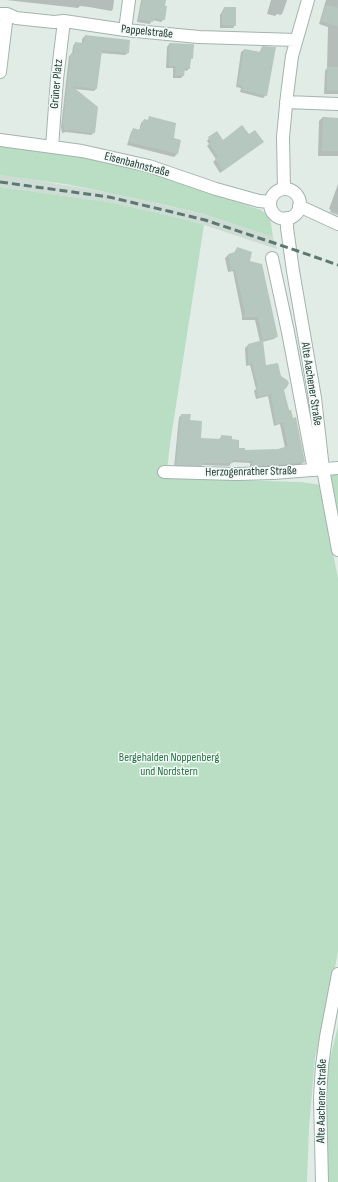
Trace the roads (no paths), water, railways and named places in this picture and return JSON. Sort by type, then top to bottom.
[{"type":"street","points":[[125,30],[129,0]]},
{"type":"street","points":[[284,189],[283,137],[286,102],[292,56],[308,0]]},
{"type":"street","points":[[0,72],[4,14]]},
{"type":"street","name":"Pappelstraße","points":[[4,14],[16,18],[54,22],[64,21],[125,30],[199,37],[296,40]]},
{"type":"street","name":"Grüner Platz","points":[[52,147],[56,79],[64,21]]},
{"type":"street","points":[[286,102],[338,104]]},
{"type":"street","name":"Eisenbahnstraße","points":[[0,140],[82,151],[149,166],[259,201],[270,202]]},
{"type":"street","points":[[284,189],[292,191],[298,198],[299,206],[295,214],[288,218],[278,217],[275,215],[270,206],[270,202],[275,193],[284,189]]},
{"type":"street","points":[[299,206],[338,224]]},
{"type":"street","name":"Alte Aachener Straße","points":[[288,218],[288,235],[314,398],[319,470]]},
{"type":"street","name":"Alte Aachener Straße","points":[[272,258],[338,550]]},
{"type":"street","name":"Herzogenrather Straße","points":[[164,472],[237,474],[338,468]]},
{"type":"street","name":"Alte Aachener Straße","points":[[322,1182],[320,1097],[322,1066],[338,974]]},
{"type":"railway","points":[[0,182],[109,197],[205,220],[338,265]]},
{"type":"park label","name":"Bergehalden Noppenberg und Nordstern","points":[[169,765]]}]
